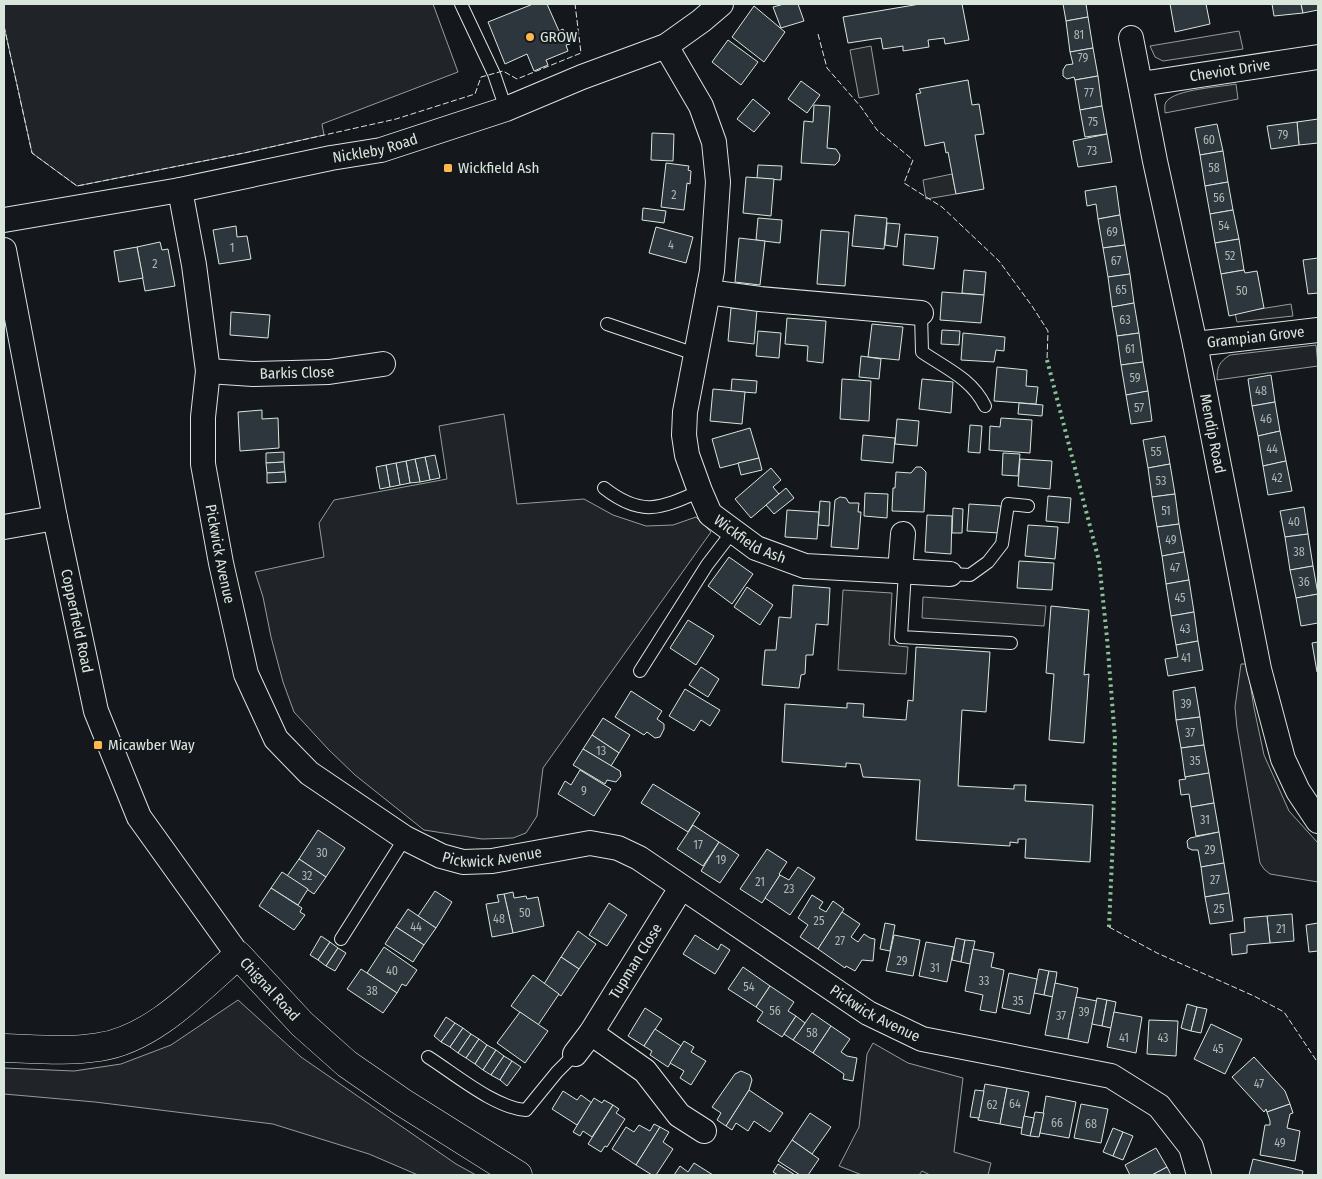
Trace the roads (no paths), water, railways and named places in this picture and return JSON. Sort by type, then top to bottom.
[{"type":"street","name":"Nickleby Road","points":[[4,220],[180,190],[331,158],[381,150],[506,109],[582,77],[666,46],[721,4]]},
{"type":"street","name":"Mendip Road","points":[[1131,38],[1259,668],[1283,759],[1298,791],[1318,821]]},
{"type":"street","name":"Wickfield Ash","points":[[666,46],[701,106],[714,142],[718,182],[712,271],[684,412],[684,434],[687,455],[710,514],[756,548],[805,566],[950,574]]},
{"type":"street","name":"Cheviot Drive","points":[[1141,84],[1318,57]]},
{"type":"street","name":"Pickwick Avenue","points":[[180,190],[194,265],[208,371],[202,417],[203,464],[221,563],[246,674],[276,739],[309,773],[405,838],[441,856],[463,862],[492,861],[590,843],[618,848],[639,858],[868,1013],[922,1039],[1111,1076],[1159,1106],[1191,1147],[1199,1175]]},
{"type":"street","name":"Copperfield Road","points":[[4,250],[55,518],[96,711],[139,817],[238,955]]},
{"type":"street","points":[[708,292],[760,299],[921,312]]},
{"type":"street","name":"Grampian Grove","points":[[1194,344],[1318,330]]},
{"type":"street","name":"Barkis Close","points":[[208,371],[253,374],[329,372],[384,364]]},
{"type":"street","points":[[4,527],[55,518]]},
{"type":"street","points":[[903,534],[903,571]]},
{"type":"street","name":"Tupman Close","points":[[576,1054],[681,888]]},
{"type":"street","name":"Chignal Road","points":[[4,1048],[70,1050],[102,1047],[130,1039],[158,1022],[238,955],[302,1024],[346,1064],[402,1102],[518,1175]]},
{"type":"street","points":[[591,1033],[645,1071],[679,1115],[704,1131]]},
{"type":"lane","points":[[461,4],[494,74],[506,109]]},
{"type":"lane","points":[[921,312],[922,352],[969,383],[979,393],[985,406]]},
{"type":"lane","points":[[607,324],[696,354]]},
{"type":"lane","points":[[604,488],[617,498],[635,505],[652,508],[669,505],[700,491]]},
{"type":"lane","points":[[950,574],[970,575],[988,562],[1002,544],[1008,504],[1028,506]]},
{"type":"lane","points":[[640,671],[707,565],[733,531]]},
{"type":"lane","points":[[903,571],[901,637],[1011,643]]},
{"type":"lane","points":[[342,939],[405,838]]},
{"type":"lane","points":[[428,1057],[497,1102],[526,1110],[557,1072],[576,1054]]},
{"type":"place","name":"GROW","points":[[530,37]]},
{"type":"place","name":"Wickfield Ash","points":[[448,168]]},
{"type":"place","name":"Micawber Way","points":[[98,745]]}]
